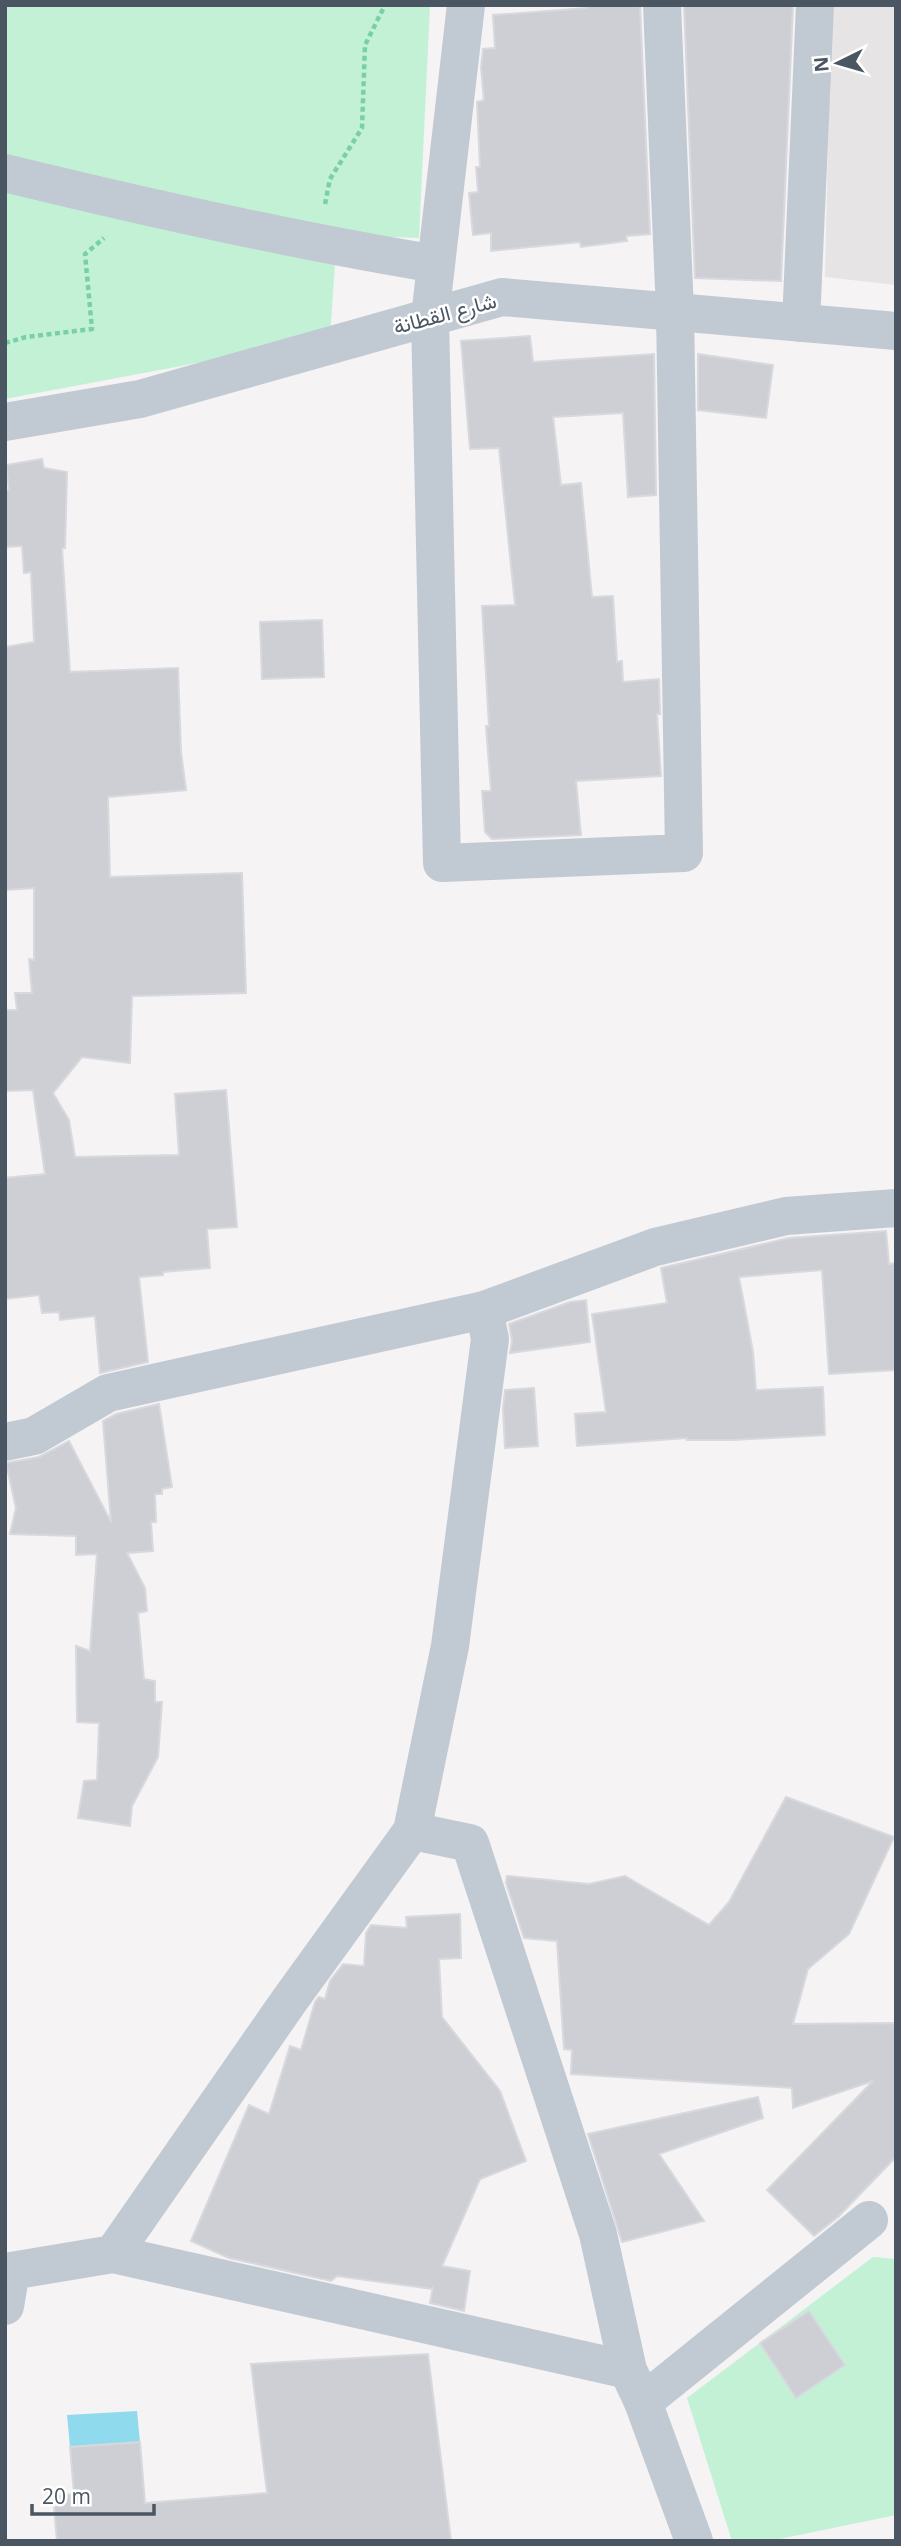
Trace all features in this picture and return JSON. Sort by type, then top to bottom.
[{"type":"street","points":[[466,5],[430,317],[442,863],[684,853],[675,312],[662,5]]},
{"type":"street","points":[[802,323],[815,5]]},
{"type":"street","points":[[5,173],[143,207],[436,264]]},
{"type":"street","name":"شارع القطانة","points":[[5,422],[140,399],[502,297],[896,331]]},
{"type":"street","points":[[5,1442],[34,1436],[108,1393],[484,1310],[655,1247],[786,1216],[896,1208]]},
{"type":"street","points":[[113,2254],[412,1830],[450,1646],[490,1339],[484,1310]]},
{"type":"street","points":[[412,1830],[470,1843],[598,2235],[636,2386],[694,2541]]},
{"type":"street","points":[[7,2279],[113,2254],[636,2386],[869,2220]]},
{"type":"path","points":[[315,242],[330,179],[362,128],[365,45],[385,5]]},
{"type":"path","points":[[5,343],[26,337],[92,329],[85,254],[143,207]]},
{"type":"shaded area","points":[[831,5],[896,5],[896,285],[825,277]]},
{"type":"green space","points":[[5,5],[430,5],[419,238],[337,235],[330,338],[5,399]]},
{"type":"green space","points":[[873,2257],[896,2259],[896,2515],[770,2541],[732,2541],[687,2398]]},
{"type":"water","points":[[137,2411],[140,2442],[70,2447],[67,2415]]},
{"type":"building","points":[[587,5],[640,5],[650,234],[626,236],[627,241],[581,247],[580,242],[491,251],[491,233],[473,235],[469,193],[478,192],[476,167],[480,167],[477,102],[484,100],[481,68],[483,49],[495,48],[493,15],[587,8]]},
{"type":"building","points":[[684,5],[793,5],[781,281],[695,278]]},
{"type":"building","points":[[530,336],[533,362],[654,354],[656,495],[628,497],[623,413],[553,417],[561,485],[581,483],[592,597],[613,596],[617,662],[622,661],[623,682],[659,679],[660,714],[657,714],[661,776],[576,781],[581,835],[492,839],[485,832],[482,791],[491,791],[482,606],[515,605],[499,448],[470,449],[461,341]]},
{"type":"building","points":[[698,354],[773,365],[766,418],[698,410]]},
{"type":"building","points":[[42,459],[44,468],[67,472],[65,548],[62,548],[70,672],[178,668],[181,752],[186,790],[108,797],[110,877],[242,873],[246,993],[132,996],[130,1063],[82,1057],[53,1093],[69,1120],[75,1157],[179,1155],[175,1094],[226,1090],[237,1227],[207,1229],[210,1268],[139,1277],[148,1362],[100,1373],[95,1316],[60,1320],[59,1312],[42,1313],[39,1295],[5,1299],[5,1178],[45,1174],[33,1090],[5,1091],[5,1010],[17,1010],[15,993],[32,993],[29,959],[34,960],[34,888],[5,890],[5,647],[34,642],[31,572],[24,573],[22,546],[5,547],[5,491],[9,490],[6,465]]},
{"type":"building","points":[[322,620],[324,677],[262,679],[260,622]]},
{"type":"building","points":[[886,1231],[889,1264],[896,1263],[896,1370],[829,1374],[822,1270],[739,1277],[753,1352],[756,1390],[823,1387],[825,1435],[732,1440],[687,1438],[577,1446],[575,1414],[606,1412],[592,1314],[667,1303],[661,1268],[789,1238]]},
{"type":"building","points":[[586,1300],[590,1342],[510,1353],[512,1341],[509,1324],[570,1302]]},
{"type":"building","points":[[534,1388],[538,1446],[505,1448],[505,1390]]},
{"type":"building","points":[[159,1404],[172,1487],[162,1489],[162,1494],[155,1494],[156,1522],[151,1522],[153,1551],[127,1553],[145,1588],[147,1611],[138,1613],[144,1679],[155,1681],[155,1702],[162,1702],[158,1757],[132,1806],[130,1826],[78,1818],[84,1781],[97,1780],[99,1723],[77,1722],[76,1646],[90,1651],[97,1554],[76,1555],[76,1536],[10,1534],[16,1508],[6,1463],[39,1457],[69,1441],[111,1522],[103,1421],[116,1414]]},
{"type":"building","points":[[786,1797],[894,1837],[849,1934],[808,1969],[793,2024],[896,2023],[896,2157],[838,2217],[814,2236],[767,2190],[873,2081],[793,2108],[792,2088],[571,2074],[572,2050],[564,2049],[557,1941],[524,1938],[506,1883],[507,1876],[589,1884],[625,1876],[709,1925],[729,1902]]},
{"type":"building","points":[[460,1914],[461,1958],[439,1959],[442,2017],[500,2091],[526,2161],[480,2179],[442,2266],[470,2271],[464,2311],[430,2303],[433,2287],[432,2289],[337,2276],[331,2281],[229,2258],[191,2241],[249,2105],[269,2114],[290,2046],[301,2050],[315,2002],[319,1997],[325,1999],[330,1981],[343,1964],[364,1966],[366,1933],[371,1925],[407,1928],[406,1917]]},
{"type":"building","points":[[758,2097],[763,2118],[659,2154],[704,2221],[622,2242],[588,2134]]},
{"type":"building","points":[[809,2311],[845,2365],[796,2398],[760,2343]]},
{"type":"building","points":[[428,2354],[451,2541],[57,2541],[53,2496],[74,2494],[70,2447],[140,2442],[145,2503],[267,2493],[251,2364]]}]
